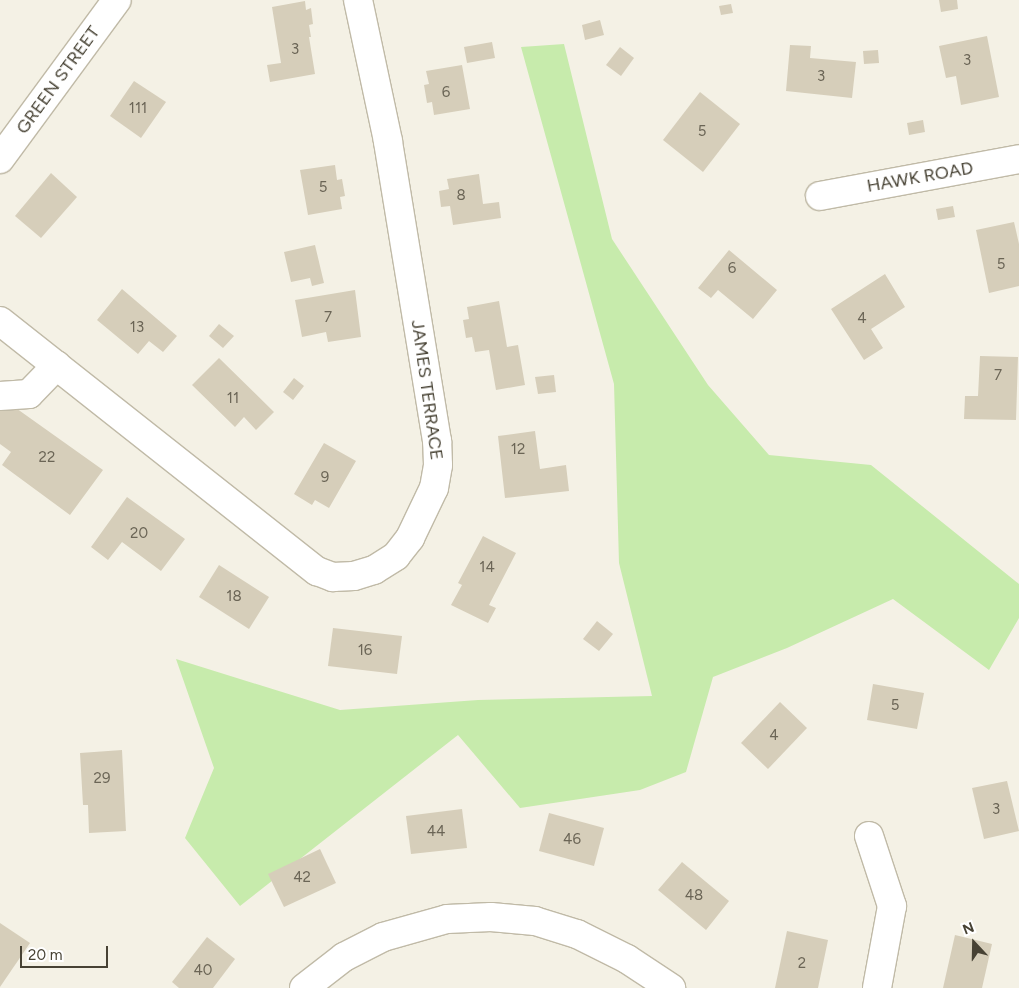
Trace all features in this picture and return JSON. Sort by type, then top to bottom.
[{"type":"street","name":"GREEN STREET","points":[[0,159],[117,0]]},
{"type":"street","name":"JAMES TERRACE","points":[[0,321],[317,571],[333,577],[363,574],[384,564],[403,548],[434,488],[438,465],[437,441],[388,141],[358,0]]},
{"type":"street","name":"HAWK ROAD","points":[[820,196],[1019,159]]},
{"type":"street","points":[[0,396],[29,394],[57,365]]},
{"type":"street","points":[[869,836],[892,906],[877,988]]},
{"type":"street","points":[[304,988],[344,957],[383,937],[425,923],[483,917],[534,922],[577,934],[627,958],[671,988]]},
{"type":"green space","points":[[564,44],[612,239],[708,385],[769,455],[871,465],[1019,584],[1019,618],[989,670],[893,599],[787,648],[713,677],[686,772],[640,790],[520,808],[458,735],[240,906],[185,838],[214,768],[176,659],[340,710],[478,700],[652,696],[619,563],[614,384],[521,47]]},
{"type":"building","points":[[939,0],[957,0],[958,9],[941,12]]},
{"type":"building","points":[[305,1],[306,10],[311,8],[313,24],[309,25],[311,37],[309,37],[315,74],[270,82],[267,65],[281,63],[272,7]]},
{"type":"building","points":[[731,4],[733,13],[721,15],[719,6]]},
{"type":"building","points":[[600,20],[604,35],[585,40],[582,25]]},
{"type":"building","points":[[987,36],[999,97],[961,105],[956,76],[946,78],[939,46]]},
{"type":"building","points":[[492,42],[495,58],[467,63],[464,47]]},
{"type":"building","points":[[790,45],[811,46],[810,58],[856,62],[852,98],[786,91]]},
{"type":"building","points":[[620,47],[634,58],[621,76],[606,65]]},
{"type":"building","points":[[878,50],[879,63],[864,64],[863,51]]},
{"type":"building","points":[[462,65],[470,109],[434,115],[432,102],[427,103],[424,85],[429,84],[426,71]]},
{"type":"building","points":[[134,81],[166,102],[141,138],[110,116]]},
{"type":"building","points":[[700,92],[740,124],[703,172],[663,140]]},
{"type":"building","points":[[923,120],[925,132],[909,135],[907,123]]},
{"type":"building","points":[[335,165],[337,180],[342,179],[345,196],[340,197],[342,209],[308,215],[300,170]]},
{"type":"building","points":[[51,173],[77,197],[41,238],[15,216]]},
{"type":"building","points":[[479,174],[483,204],[499,202],[501,218],[453,225],[450,206],[441,207],[439,191],[449,189],[447,179]]},
{"type":"building","points":[[953,206],[955,217],[938,220],[936,209]]},
{"type":"building","points":[[1014,222],[1019,244],[1019,286],[989,293],[976,230]]},
{"type":"building","points":[[315,245],[324,283],[312,286],[310,278],[291,282],[284,252]]},
{"type":"building","points":[[729,250],[777,290],[753,319],[718,290],[711,298],[698,288]]},
{"type":"building","points":[[885,274],[905,307],[871,329],[883,348],[864,360],[831,309]]},
{"type":"building","points":[[122,289],[177,336],[163,352],[149,341],[138,354],[97,320]]},
{"type":"building","points":[[355,290],[361,337],[328,342],[326,332],[302,337],[295,300]]},
{"type":"building","points":[[499,301],[507,347],[518,345],[525,385],[496,390],[489,350],[475,352],[472,337],[466,338],[463,320],[469,319],[467,307]]},
{"type":"building","points":[[219,324],[234,336],[223,348],[209,336]]},
{"type":"building","points":[[980,356],[1018,357],[1016,420],[964,419],[965,396],[978,396]]},
{"type":"building","points":[[219,358],[274,412],[256,430],[244,417],[235,427],[192,385]]},
{"type":"building","points":[[554,375],[556,392],[538,394],[535,377]]},
{"type":"building","points":[[294,378],[304,386],[293,400],[283,392]]},
{"type":"building","points":[[6,401],[103,470],[70,515],[2,465],[11,452],[0,444],[0,409]]},
{"type":"building","points":[[535,431],[540,469],[566,465],[569,491],[505,498],[498,436]]},
{"type":"building","points":[[324,443],[356,461],[329,508],[315,500],[312,505],[294,494]]},
{"type":"building","points":[[127,497],[185,539],[161,571],[122,542],[108,560],[91,547]]},
{"type":"building","points":[[483,536],[516,553],[489,605],[496,608],[488,623],[451,605],[462,585],[458,583]]},
{"type":"building","points":[[219,565],[269,597],[249,629],[199,597]]},
{"type":"building","points":[[597,621],[613,634],[599,651],[583,639]]},
{"type":"building","points":[[333,628],[402,636],[397,674],[328,666]]},
{"type":"building","points":[[873,684],[924,693],[917,729],[867,720]]},
{"type":"building","points":[[780,702],[807,728],[768,769],[741,743]]},
{"type":"building","points":[[122,750],[126,831],[89,833],[88,805],[83,805],[80,753]]},
{"type":"building","points":[[1007,781],[1019,831],[984,839],[972,788]]},
{"type":"building","points":[[462,809],[467,848],[411,854],[406,816]]},
{"type":"building","points":[[549,813],[604,828],[594,866],[539,851]]},
{"type":"building","points":[[320,849],[336,883],[284,907],[268,874]]},
{"type":"building","points":[[682,862],[729,901],[706,930],[658,890]]},
{"type":"building","points":[[0,923],[30,943],[0,987]]},
{"type":"building","points":[[787,931],[828,940],[818,988],[775,988]]},
{"type":"building","points":[[955,935],[992,944],[982,988],[943,988]]},
{"type":"building","points":[[207,937],[235,959],[213,988],[179,988],[172,982]]}]
